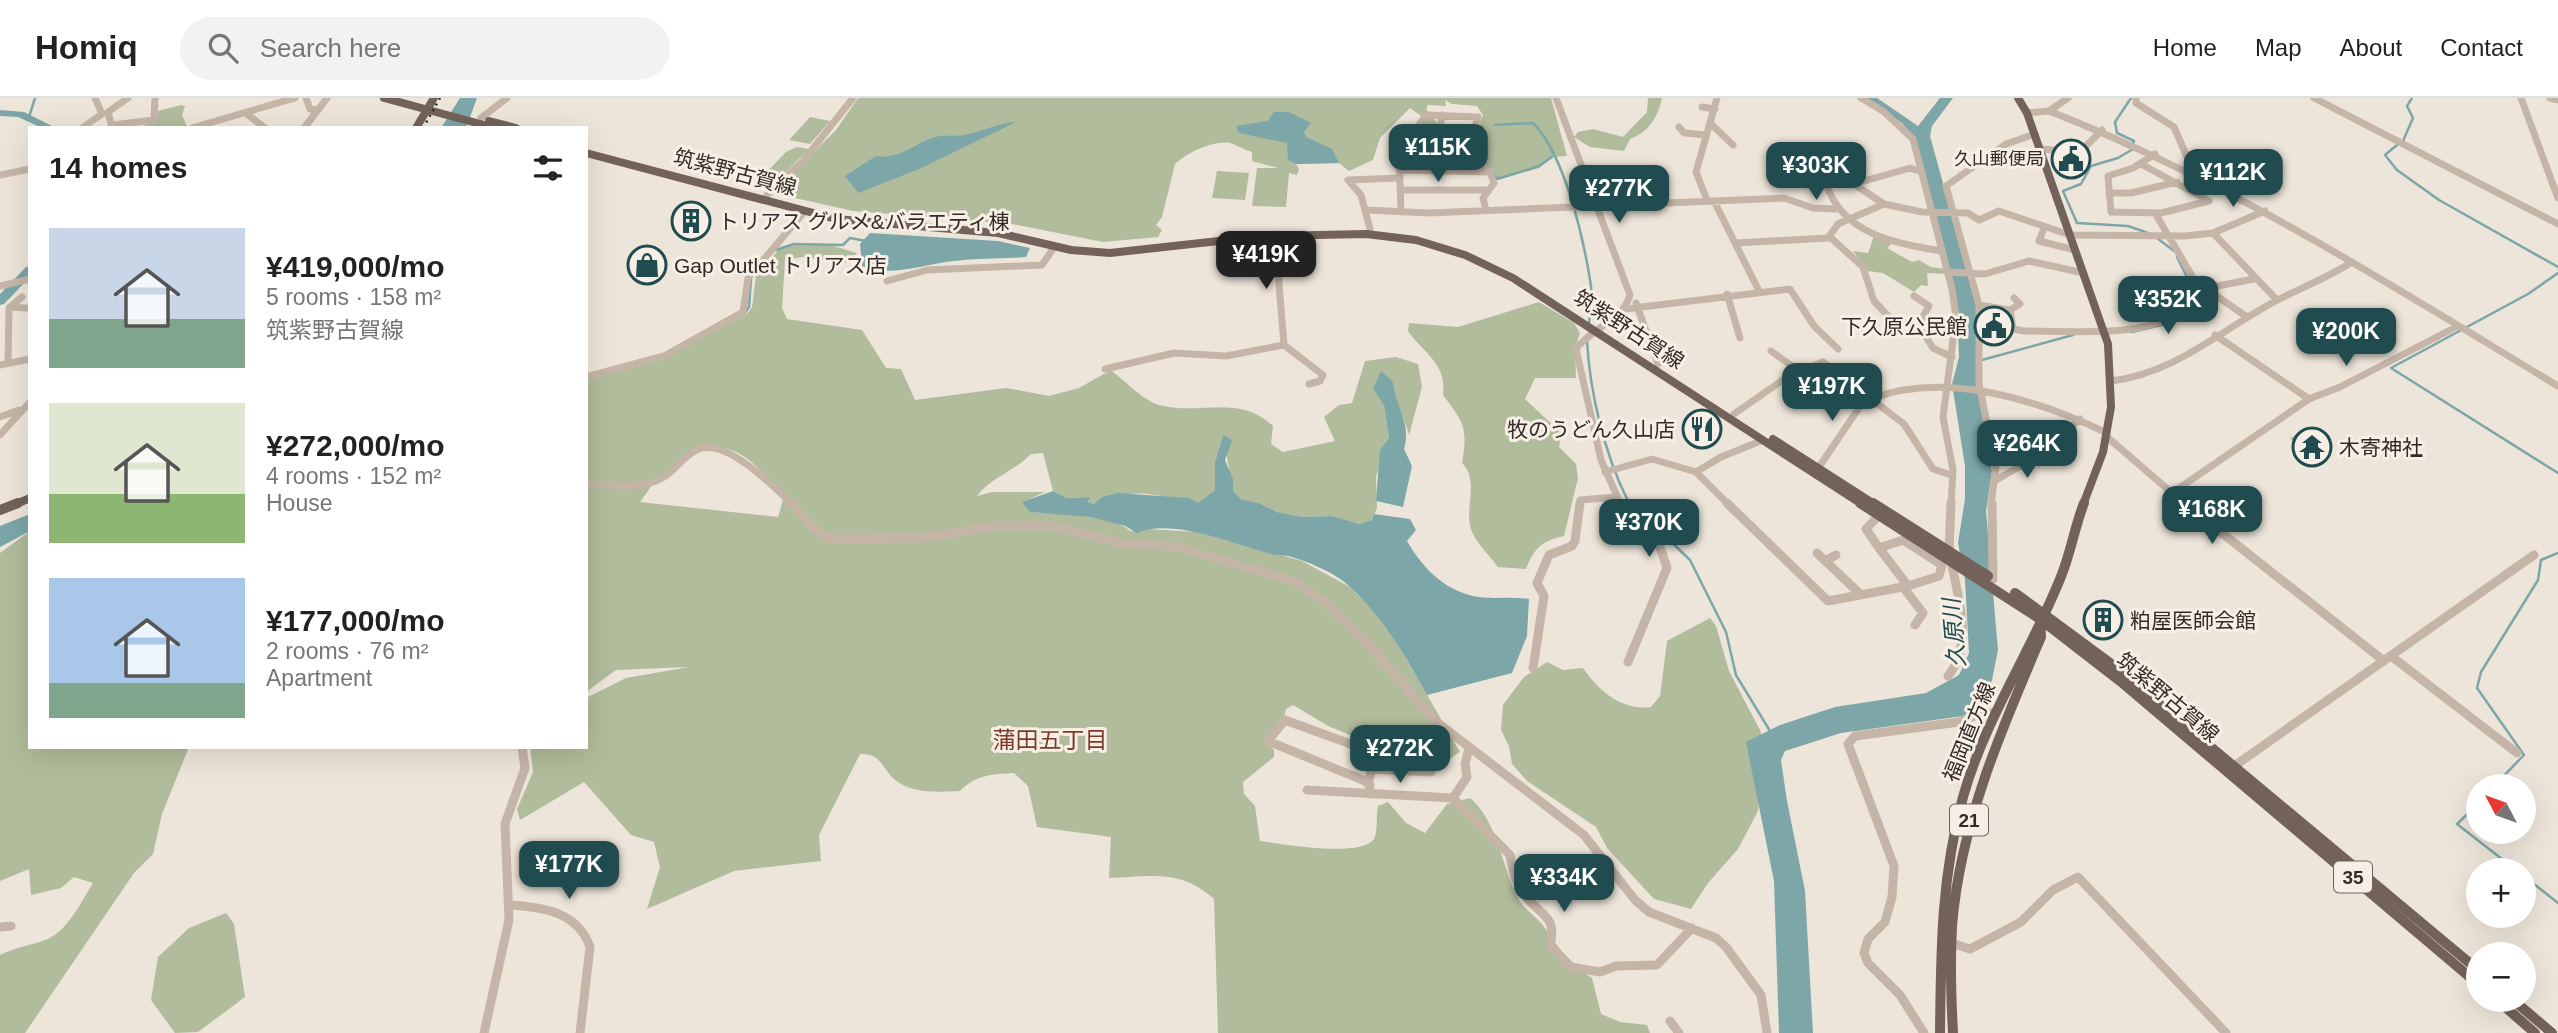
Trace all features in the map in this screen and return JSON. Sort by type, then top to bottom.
[{"type":"main road","points":[[384,98],[431,103]]},
{"type":"main road","points":[[407,98],[431,103],[474,121],[504,126]]},
{"type":"main road","name":"福岡直方線","points":[[1940,1033],[1938,954],[1945,880],[1974,762],[2062,573],[2107,435],[2111,381],[2103,328],[2035,134],[2018,98]]},
{"type":"main road","points":[[417,126],[431,103]]},
{"type":"main road","name":"筑紫野古賀線","points":[[588,147],[865,219],[1006,229],[1096,248],[1311,226],[1370,229],[1435,240],[1493,260],[1763,440],[1882,511]]},
{"type":"main road","name":"筑紫野古賀線","points":[[588,154],[805,211],[877,225],[998,233],[1055,246],[1110,253],[1275,234],[1339,230],[1418,241],[1458,251],[1494,267],[1658,364],[2042,615],[2466,960]]},
{"type":"main road","points":[[0,510],[28,499]]},
{"type":"main road","name":"福岡直方線","points":[[1953,1033],[1951,943],[1961,856],[1971,812],[1994,745],[2041,637],[2042,615]]},
{"type":"main road","name":"筑紫野古賀線","points":[[2230,769],[2466,974]]},
{"type":"main road","points":[[2511,1012],[2535,1033]]},
{"type":"main road","points":[[2527,1012],[2552,1033]]},
{"type":"street","points":[[95,98],[113,126],[154,120],[155,98]]},
{"type":"street","points":[[85,126],[128,98]]},
{"type":"street","points":[[200,126],[295,98]]},
{"type":"street","points":[[306,98],[310,109],[317,110]]},
{"type":"street","points":[[305,126],[327,98]]},
{"type":"street","points":[[474,121],[507,98]]},
{"type":"street","points":[[767,195],[803,161],[853,98]]},
{"type":"street","points":[[1556,98],[1658,364]]},
{"type":"street","points":[[1717,98],[1696,172],[1736,243],[1759,291]]},
{"type":"street","points":[[1861,98],[1883,111],[1913,139],[1930,212],[1948,272],[1956,317],[1943,417],[1953,471],[1952,557],[1963,635],[1959,666],[1948,676]]},
{"type":"street","points":[[2049,111],[2068,98]]},
{"type":"street","points":[[2136,98],[2136,103],[2174,127],[2193,171]]},
{"type":"street","points":[[2314,98],[2558,224]]},
{"type":"street","points":[[2521,98],[2558,198]]},
{"type":"street","points":[[2550,98],[2558,100]]},
{"type":"street","points":[[1702,107],[1715,109]]},
{"type":"street","points":[[2027,113],[2049,111],[2102,130],[2193,171],[2558,386]]},
{"type":"street","points":[[247,114],[262,126]]},
{"type":"street","points":[[1401,212],[1399,152],[1422,118],[1429,114],[1478,117],[1468,144],[1469,152],[1490,172],[1494,183],[1483,198],[1486,210]]},
{"type":"street","points":[[1442,115],[1440,130],[1473,133]]},
{"type":"street","points":[[1710,122],[1726,135],[1733,145]]},
{"type":"street","points":[[1679,127],[1684,133],[1706,135]]},
{"type":"street","points":[[2040,149],[2072,150],[2071,144],[2085,149],[2102,130]]},
{"type":"street","points":[[1991,580],[1991,507],[1996,480],[1981,395],[1979,305],[1946,186],[2006,144],[2035,134]]},
{"type":"street","points":[[1399,152],[1469,152]]},
{"type":"street","points":[[2141,164],[2209,201],[2187,209],[2155,213],[2111,212],[2109,174],[2141,164],[2155,154]]},
{"type":"street","points":[[1922,173],[1910,168],[1854,184],[1826,183],[1828,196],[1835,209],[1847,219],[1895,242],[1941,251]]},
{"type":"street","points":[[0,175],[28,169]]},
{"type":"street","points":[[1399,170],[1490,172]]},
{"type":"street","points":[[1370,229],[1361,195],[1348,180],[1399,178]]},
{"type":"street","points":[[1588,184],[1618,180]]},
{"type":"street","points":[[2109,193],[2131,193],[2177,182]]},
{"type":"street","points":[[1854,184],[1884,204],[1930,212],[1968,213],[1979,220],[1998,211],[2070,235],[2170,236],[2213,233],[2265,211]]},
{"type":"street","points":[[1400,190],[1489,190]]},
{"type":"street","points":[[1367,210],[1486,210],[1784,198],[1812,208],[1835,209]]},
{"type":"street","points":[[1830,237],[1838,223],[1884,204]]},
{"type":"street","points":[[588,376],[664,356],[743,312],[748,278],[805,211]]},
{"type":"street","points":[[2155,213],[2201,287],[2247,317]]},
{"type":"street","points":[[2044,228],[2039,241],[2075,250]]},
{"type":"street","points":[[2213,233],[2254,279],[2277,300]]},
{"type":"street","points":[[1275,234],[1284,345],[1293,356],[1320,370],[1323,375],[1320,381],[1309,384]]},
{"type":"street","points":[[1736,243],[1830,237],[1863,267],[1874,300],[1889,317],[1920,327]]},
{"type":"street","points":[[887,281],[926,270],[1042,265],[1055,246]]},
{"type":"street","points":[[1948,272],[1985,274],[2029,261],[2084,273]]},
{"type":"street","points":[[2111,381],[2124,381],[2180,360],[2215,335],[2277,300],[2330,276],[2351,262]]},
{"type":"street","points":[[0,286],[28,279]]},
{"type":"street","points":[[2010,310],[2012,329],[2024,331],[2153,327],[2190,306],[2191,291],[2254,279]]},
{"type":"street","points":[[1628,662],[1666,579],[1667,566],[1659,546],[1616,497],[1605,472],[1576,349],[1584,339],[1625,309],[1727,294],[1790,289],[1814,326],[1838,349]]},
{"type":"street","points":[[1727,294],[1740,338]]},
{"type":"street","points":[[1625,309],[1630,295]]},
{"type":"street","points":[[1914,296],[1929,306],[1919,323],[1933,348],[1952,357]]},
{"type":"street","points":[[22,297],[10,307],[4,327],[4,364],[28,359]]},
{"type":"street","points":[[1979,305],[2010,310],[2021,304],[2014,298]]},
{"type":"street","points":[[10,307],[26,308]]},
{"type":"street","points":[[2172,493],[2309,399],[2340,387],[2458,326]]},
{"type":"street","points":[[2215,335],[2309,399]]},
{"type":"street","points":[[1105,369],[1174,353],[1226,356],[1284,345]]},
{"type":"street","points":[[1771,351],[1796,369]]},
{"type":"street","points":[[1734,414],[1796,369],[1823,362],[1904,424],[1933,469],[1951,475]]},
{"type":"street","points":[[1819,467],[1869,398],[1910,387],[1945,388],[2080,419],[2107,435],[2172,493],[2517,754]]},
{"type":"street","points":[[0,435],[28,404]]},
{"type":"street","points":[[0,417],[22,410]]},
{"type":"street","points":[[1996,480],[2011,474],[2043,453],[2080,419]]},
{"type":"street","points":[[1696,472],[1721,457],[1763,440]]},
{"type":"street","points":[[588,484],[627,485],[659,480],[683,457],[698,449],[721,448],[798,508],[820,536],[830,539],[920,538],[1027,525],[1083,532],[1121,542],[1178,547],[1296,582],[1308,589],[1371,647],[1418,704],[1469,748],[1584,835],[1621,886],[1649,912],[1716,938],[1740,962],[1761,995],[1767,1033]]},
{"type":"street","points":[[1605,472],[1652,459],[1696,472],[1828,601],[1906,586],[1939,576]]},
{"type":"street","points":[[1532,668],[1544,596],[1537,583],[1549,555],[1572,546],[1575,541],[1580,500],[1616,497]]},
{"type":"street","points":[[1882,511],[1866,528],[1923,613],[1915,625]]},
{"type":"street","points":[[1879,548],[1903,540],[1942,565],[1939,576]]},
{"type":"street","points":[[1817,553],[1859,593]]},
{"type":"street","points":[[1825,561],[1836,555]]},
{"type":"street","points":[[2230,769],[2534,555]]},
{"type":"street","points":[[1939,576],[1956,589]]},
{"type":"street","points":[[1924,1033],[1900,995],[1868,963],[1864,953],[1868,939],[1885,922],[1892,897],[1894,866],[1849,744],[1856,736],[1959,722],[1982,713],[1996,713]]},
{"type":"street","points":[[1356,746],[1286,720],[1268,741],[1368,789]]},
{"type":"street","points":[[1453,799],[1467,777],[1465,764],[1469,748]]},
{"type":"street","points":[[484,1033],[510,905],[506,893],[505,824],[525,768],[522,749]]},
{"type":"street","points":[[1368,789],[1375,756]]},
{"type":"street","points":[[1371,769],[1431,772]]},
{"type":"street","points":[[1307,790],[1368,789],[1453,799],[1510,855],[1512,868],[1525,896],[1549,919],[1554,930],[1550,945],[1571,967],[1600,972],[1616,966],[1657,965],[1692,928]]},
{"type":"street","points":[[1951,943],[1970,949],[2021,922],[2053,890],[2078,877],[2226,1033]]},
{"type":"street","points":[[510,905],[550,911],[575,920],[589,938],[580,1033]]},
{"type":"street","points":[[1670,1021],[1679,1033]]},
{"type":"green space","points":[[858,98],[1551,98],[1567,156],[1553,157],[1539,168],[1498,180],[1490,166],[1471,152],[1471,144],[1483,115],[1477,106],[1452,104],[1445,100],[1446,106],[1428,105],[1426,109],[1445,133],[1460,140],[1440,145],[1438,150],[1422,150],[1410,140],[1424,118],[1410,108],[1380,138],[1373,160],[1349,171],[1339,163],[1296,164],[1299,169],[1297,175],[1289,173],[1286,207],[1252,206],[1257,168],[1278,168],[1252,161],[1252,152],[1230,143],[1216,143],[1201,148],[1175,164],[1162,217],[1156,225],[1162,230],[1158,237],[1103,242],[1012,224],[853,211],[773,193],[836,130]]},
{"type":"green space","points":[[1648,98],[1662,98],[1658,111],[1647,128],[1630,139],[1624,151],[1590,147],[1574,137],[1578,132],[1593,129],[1623,137],[1647,112]]},
{"type":"green space","points":[[185,106],[182,115],[187,126],[143,126],[157,120],[158,111]]},
{"type":"green space","points":[[810,117],[830,121],[810,144],[789,140]]},
{"type":"green space","points":[[797,147],[809,149],[772,186],[757,182],[786,152]]},
{"type":"green space","points":[[1217,171],[1249,173],[1245,200],[1212,198]]},
{"type":"green space","points":[[1874,236],[1892,243],[1887,248],[1912,262],[1919,260],[1931,267],[1945,269],[1946,274],[1927,273],[1928,286],[1921,285],[1914,292],[1883,273],[1868,271],[1853,251],[1868,253]]},
{"type":"green space","points":[[827,244],[857,253],[847,263],[802,257],[785,260],[782,308],[787,319],[862,330],[886,368],[901,369],[915,400],[1006,388],[1049,396],[1079,388],[1111,370],[1140,395],[1159,405],[1174,408],[1232,408],[1260,416],[1273,426],[1271,444],[1283,452],[1335,441],[1324,417],[1339,405],[1352,403],[1365,361],[1396,357],[1418,364],[1422,387],[1409,435],[1395,396],[1393,382],[1384,405],[1389,438],[1376,477],[1377,508],[1372,520],[1360,524],[1332,516],[1303,517],[1277,512],[1259,503],[1241,499],[1233,491],[1223,435],[1215,462],[1215,490],[1198,503],[1132,493],[1107,498],[1094,504],[1088,502],[1089,497],[1067,498],[1053,491],[1043,453],[1031,454],[989,484],[977,496],[992,492],[1045,492],[1023,502],[1030,512],[1097,518],[1122,525],[1130,531],[1147,529],[1199,532],[1302,561],[1350,587],[1386,624],[1460,752],[1451,758],[1385,749],[1330,727],[1293,705],[1286,709],[1284,717],[1264,741],[1274,750],[1274,757],[1243,782],[1244,794],[1255,806],[1260,841],[1302,847],[1354,848],[1366,845],[1374,839],[1378,806],[1388,802],[1406,823],[1425,833],[1447,804],[1470,798],[1487,819],[1519,900],[1541,923],[1568,959],[1592,978],[1601,1014],[1620,1022],[1647,1025],[1650,1033],[1218,1033],[1214,899],[1189,882],[1177,878],[1109,878],[1111,837],[1037,827],[1028,786],[1014,773],[978,779],[960,791],[926,791],[901,784],[877,758],[860,754],[819,835],[821,861],[734,871],[647,909],[660,867],[654,842],[631,835],[584,782],[520,820],[517,809],[533,772],[530,749],[588,749],[588,697],[626,678],[689,667],[616,670],[588,691],[588,379],[647,364],[747,314],[752,307],[756,276],[782,246]],"holes":[[[707,446],[733,451],[750,461],[785,493],[778,517],[640,502],[655,481]]]},
{"type":"green space","points":[[1539,302],[1574,323],[1580,333],[1575,348],[1576,378],[1535,378],[1525,399],[1561,433],[1559,447],[1576,464],[1578,478],[1564,536],[1550,540],[1540,547],[1526,569],[1498,567],[1479,544],[1469,521],[1471,486],[1467,470],[1462,463],[1465,441],[1463,426],[1443,395],[1438,367],[1408,331],[1409,323],[1458,327]]},
{"type":"green space","points":[[2303,433],[2324,447],[2321,455],[2303,452],[2290,438]]},
{"type":"green space","points":[[28,532],[28,749],[188,749],[162,814],[153,854],[134,873],[25,1033],[0,1033],[0,955],[55,935],[74,915],[93,883],[74,877],[61,888],[31,895],[29,869],[0,881],[0,553]]},
{"type":"green space","points":[[1710,618],[1716,626],[1729,671],[1761,732],[1760,788],[1758,811],[1738,849],[1708,883],[1691,909],[1654,899],[1607,848],[1596,827],[1527,781],[1512,764],[1509,746],[1501,730],[1503,705],[1524,677],[1547,662],[1563,670],[1583,668],[1612,698],[1630,706],[1651,707],[1660,696],[1667,641]]},
{"type":"green space","points":[[226,913],[234,924],[245,997],[198,1032],[175,1033],[151,1000],[158,957],[189,928]]},
{"type":"water","points":[[460,98],[477,98],[467,126],[442,126]]},
{"type":"water","points":[[1863,98],[1877,98],[1918,126],[1940,98],[1953,98],[1932,126],[1930,136],[1977,307],[1979,399],[1992,471],[1986,511],[1998,650],[1990,690],[1980,708],[1963,716],[1841,733],[1785,751],[1781,760],[1805,891],[1813,1033],[1779,1033],[1774,881],[1746,742],[1780,725],[1835,707],[1926,693],[1959,675],[1969,653],[1965,580],[1958,543],[1965,499],[1965,466],[1952,384],[1959,357],[1957,301],[1916,139],[1902,123]]},
{"type":"water","points":[[1274,112],[1289,112],[1311,123],[1304,132],[1306,137],[1332,149],[1339,163],[1296,164],[1288,160],[1287,143],[1239,133],[1236,126],[1268,121]]},
{"type":"water","points":[[1016,122],[919,169],[858,193],[845,176],[876,156],[898,154],[932,138],[964,135]]},
{"type":"water","points":[[870,233],[998,241],[1030,248],[1026,257],[963,260],[884,271],[862,266],[860,244]]},
{"type":"water","points":[[1381,371],[1393,382],[1405,423],[1404,449],[1412,466],[1403,507],[1376,501],[1380,450],[1389,438],[1384,405],[1373,389]]},
{"type":"water","points":[[1223,435],[1232,440],[1225,460],[1233,479],[1233,491],[1241,499],[1259,503],[1277,512],[1303,517],[1332,516],[1360,524],[1372,520],[1374,514],[1410,519],[1416,530],[1407,541],[1419,560],[1434,576],[1452,588],[1473,596],[1529,599],[1527,636],[1512,673],[1427,695],[1402,651],[1374,612],[1344,582],[1321,568],[1288,556],[1269,554],[1184,530],[1166,528],[1137,533],[1125,526],[1091,517],[1030,512],[1022,502],[1053,491],[1067,498],[1090,497],[1088,502],[1094,504],[1102,497],[1118,493],[1189,498],[1198,503],[1215,490],[1215,462]]},
{"type":"water","points":[[28,515],[28,532],[0,547],[0,526]]},
{"type":"waterway","points":[[29,117],[35,98]]},
{"type":"waterway","points":[[2131,98],[2115,122],[2117,133],[2134,141],[2133,144]]},
{"type":"waterway","points":[[2403,141],[2413,118],[2407,106],[2412,98]]},
{"type":"waterway","points":[[0,113],[20,114],[47,126]]},
{"type":"waterway","points":[[1495,125],[1533,123],[1555,155],[1571,199],[1583,246],[1591,286],[1589,324]]},
{"type":"waterway","points":[[2397,145],[2385,155],[2397,170],[2439,200],[2558,267]]},
{"type":"waterway","points":[[2133,149],[2118,158],[2091,166],[2081,184],[2063,191],[2077,223],[2128,226],[2148,233]]},
{"type":"waterway","points":[[1493,173],[1497,179],[1539,166],[1552,157]]},
{"type":"waterway","points":[[1480,158],[1490,168]]},
{"type":"waterway","points":[[776,250],[794,244],[843,245],[850,238],[866,241]]},
{"type":"waterway","points":[[2157,238],[2174,251]]},
{"type":"waterway","points":[[2132,332],[2166,324],[2195,305],[2195,293],[2177,257]]},
{"type":"waterway","points":[[0,301],[28,272]]},
{"type":"waterway","points":[[2558,273],[2528,294],[2391,368],[2558,473]]},
{"type":"waterway","points":[[745,313],[749,307],[751,279]]},
{"type":"waterway","points":[[1982,360],[2073,335]]},
{"type":"waterway","points":[[1587,341],[1599,422],[1611,462],[1627,499],[1690,560],[1726,632],[1736,675],[1770,731]]},
{"type":"waterway","points":[[2506,774],[2524,755],[2477,688],[2481,672],[2538,580],[2541,560],[2558,553]]},
{"type":"waterway","points":[[2466,815],[2457,824],[2466,831]]},
{"type":"waterway","points":[[2483,844],[2501,858]]},
{"type":"waterway","points":[[2536,886],[2558,903]]},
{"type":"railway","points":[[424,126],[440,98]]},
{"type":"place","name":"久山郵便局","points":[[2071,159]]},
{"type":"place","name":"トリアス グルメ&バラエティ棟","points":[[691,221]]},
{"type":"place","name":"Gap Outlet トリアス店","points":[[647,265]]},
{"type":"place","name":"下久原公民館","points":[[1994,326]]},
{"type":"place","name":"牧のうどん久山店","points":[[1702,429]]},
{"type":"place","name":"木寄神社","points":[[2312,447]]},
{"type":"place","name":"粕屋医師会館","points":[[2103,620]]},
{"type":"district","name":"蒲田五丁目","points":[[1050,740]]},
{"type":"water label","name":"久原川","points":[[1954,633]]}]
